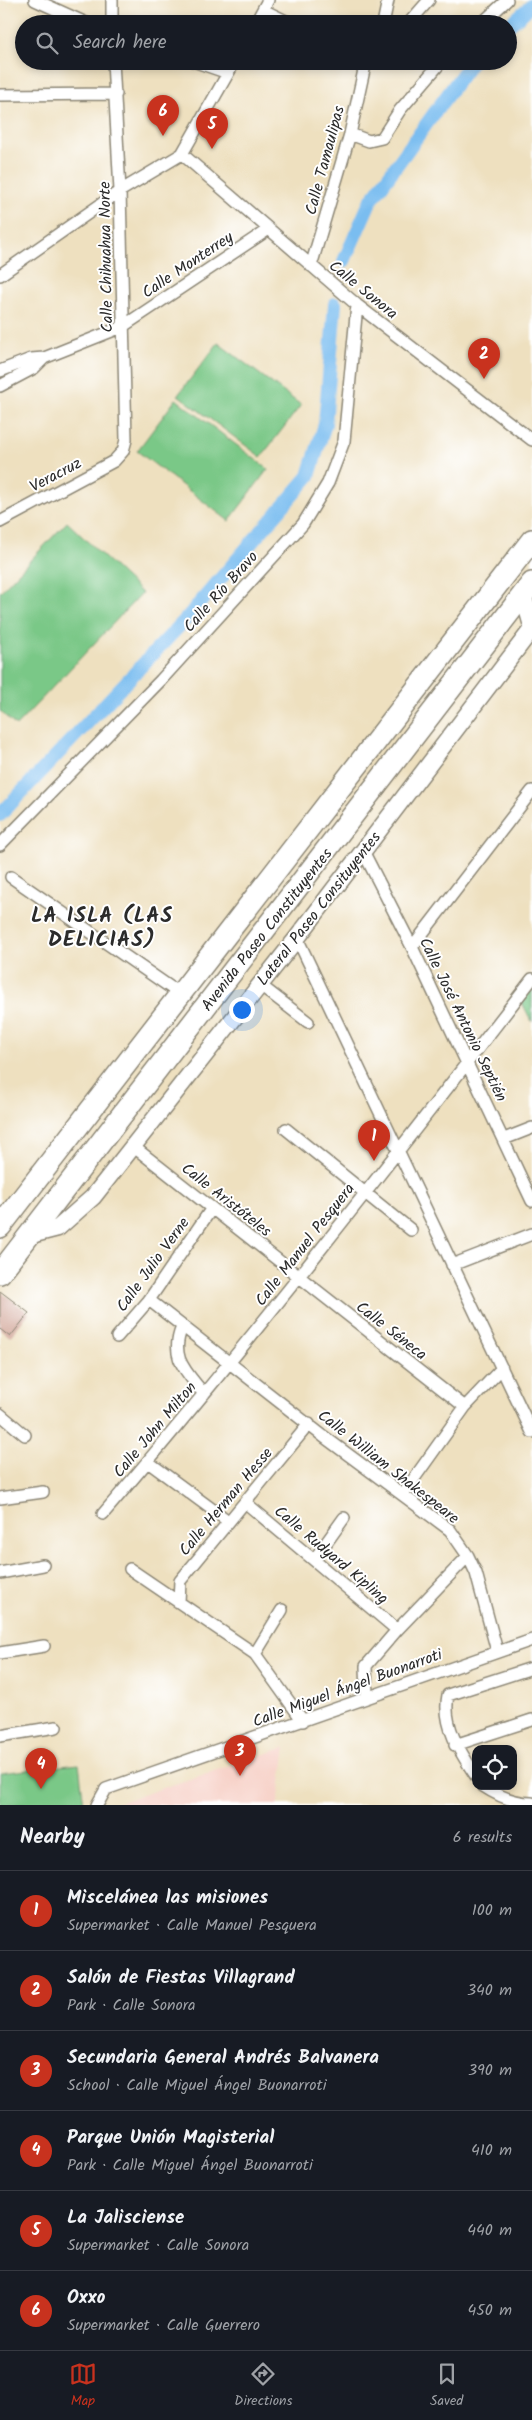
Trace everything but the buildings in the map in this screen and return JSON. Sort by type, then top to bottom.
[{"type":"highway","name":"Avenida Paseo Constituyentes","points":[[0,1227],[532,540]]},
{"type":"highway","name":"Avenida Paseo Constituyentes","points":[[0,1273],[528,589]]},
{"type":"street","points":[[35,0],[68,15]]},
{"type":"street","points":[[112,0],[112,15]]},
{"type":"street","points":[[385,15],[388,0]]},
{"type":"street","points":[[416,15],[428,0]]},
{"type":"street","points":[[491,15],[507,0]]},
{"type":"street","points":[[265,5],[279,15]]},
{"type":"street","name":"Calle Chihuahua Norte","points":[[115,70],[120,191],[126,440],[123,451]]},
{"type":"street","points":[[219,70],[228,73]]},
{"type":"street","points":[[0,276],[120,191],[182,154],[230,70]]},
{"type":"street","name":"Calle Tamaulipas","points":[[315,270],[350,134],[364,70]]},
{"type":"street","points":[[350,134],[369,140],[382,138],[400,110],[434,70]]},
{"type":"street","points":[[0,95],[116,94]]},
{"type":"street","name":"Calle Sonora","points":[[182,154],[315,270],[532,440]]},
{"type":"street","name":"Calle Monterrey","points":[[44,358],[122,327],[269,228]]},
{"type":"street","name":"Calle Río Bravo","points":[[0,845],[161,680],[303,524],[328,483],[344,441],[353,301]]},
{"type":"street","points":[[0,372],[31,359],[44,358]]},
{"type":"street","points":[[0,386],[34,368],[44,358]]},
{"type":"street","name":"Veracruz","points":[[0,522],[114,461],[123,451]]},
{"type":"street","points":[[528,589],[532,628]]},
{"type":"street","name":"Lateral Paseo Consituyentes","points":[[31,1235],[58,1228],[93,1197],[134,1148],[259,984],[297,938],[532,628]]},
{"type":"street","points":[[412,947],[532,791]]},
{"type":"street","name":"Calle José Antonio Septién","points":[[363,851],[412,947],[466,1064],[504,1138],[532,1201]]},
{"type":"street","points":[[11,877],[180,994]]},
{"type":"street","points":[[297,938],[532,1432]]},
{"type":"street","name":"Calle Manuel Pesquera","points":[[229,1364],[398,1152],[532,979]]},
{"type":"street","points":[[259,984],[308,1022]]},
{"type":"street","points":[[504,1138],[532,1128]]},
{"type":"street","points":[[286,1129],[411,1230]]},
{"type":"street","name":"Calle Aristóteles","points":[[134,1148],[299,1276]]},
{"type":"street","name":"Calle Julio Verne","points":[[117,1337],[149,1300],[212,1208]]},
{"type":"street","points":[[452,1265],[532,1234]]},
{"type":"street","name":"Calle Séneca","points":[[299,1276],[465,1407]]},
{"type":"street","name":"Calle William Shakespeare","points":[[149,1300],[229,1364],[450,1530],[468,1556],[476,1573],[497,1651]]},
{"type":"street","points":[[182,1327],[177,1340],[177,1354],[182,1367],[204,1394]]},
{"type":"street","name":"Calle John Milton","points":[[103,1514],[229,1364]]},
{"type":"street","points":[[403,1494],[465,1407],[502,1368]]},
{"type":"street","points":[[0,1414],[24,1435]]},
{"type":"street","name":"Calle Herman Hesse","points":[[179,1602],[180,1581],[309,1424]]},
{"type":"street","points":[[148,1462],[228,1521]]},
{"type":"street","points":[[0,1498],[43,1492]]},
{"type":"street","name":"Calle Rudyard Kipling","points":[[246,1503],[397,1630]]},
{"type":"street","points":[[314,1560],[344,1518]]},
{"type":"street","points":[[367,1697],[366,1666],[397,1630],[468,1556]]},
{"type":"street","points":[[0,1574],[43,1565]]},
{"type":"street","points":[[130,1569],[256,1654],[303,1721]]},
{"type":"street","points":[[256,1654],[282,1610]]},
{"type":"street","name":"Calle Miguel Ángel Buonarroti","points":[[97,1805],[106,1789],[532,1640]]},
{"type":"street","points":[[0,1654],[44,1646]]},
{"type":"street","points":[[472,1770],[455,1745],[447,1709],[448,1695],[532,1668]]},
{"type":"street","points":[[455,1745],[532,1720]]},
{"type":"street","points":[[0,1736],[56,1727]]},
{"type":"street","points":[[489,1790],[501,1797],[520,1803],[532,1803]]},
{"type":"shaded area","points":[[286,1747],[278,1805],[112,1805]]},
{"type":"green space","points":[[218,343],[301,405],[261,457],[178,395]]},
{"type":"green space","points":[[176,399],[268,469],[229,521],[137,451]]},
{"type":"green space","points":[[67,522],[142,593],[16,726],[0,711],[0,592]]},
{"type":"green space","points":[[532,983],[532,1022],[520,999]]},
{"type":"green space","points":[[79,1764],[84,1805],[0,1805],[0,1773]]},
{"type":"waterway","points":[[517,18],[532,5]]},
{"type":"waterway","points":[[344,261],[370,202],[465,70]]},
{"type":"waterway","points":[[0,815],[185,620],[309,476],[325,424],[335,304]]},
{"type":"place","name":"Oxxo","points":[[163,136]]},
{"type":"place","name":"La Jalisciense","points":[[212,149]]},
{"type":"place","name":"Salón de Fiestas Villagrand","points":[[484,379]]},
{"type":"place","name":"Miscelánea las misiones","points":[[374,1161]]},
{"type":"place","name":"Secundaria General Andrés Balvanera","points":[[240,1776]]},
{"type":"place","name":"Parque Unión Magisterial","points":[[41,1789]]},
{"type":"district","name":"LA ISLA (LAS DELICIAS)","points":[[102,927]]}]
